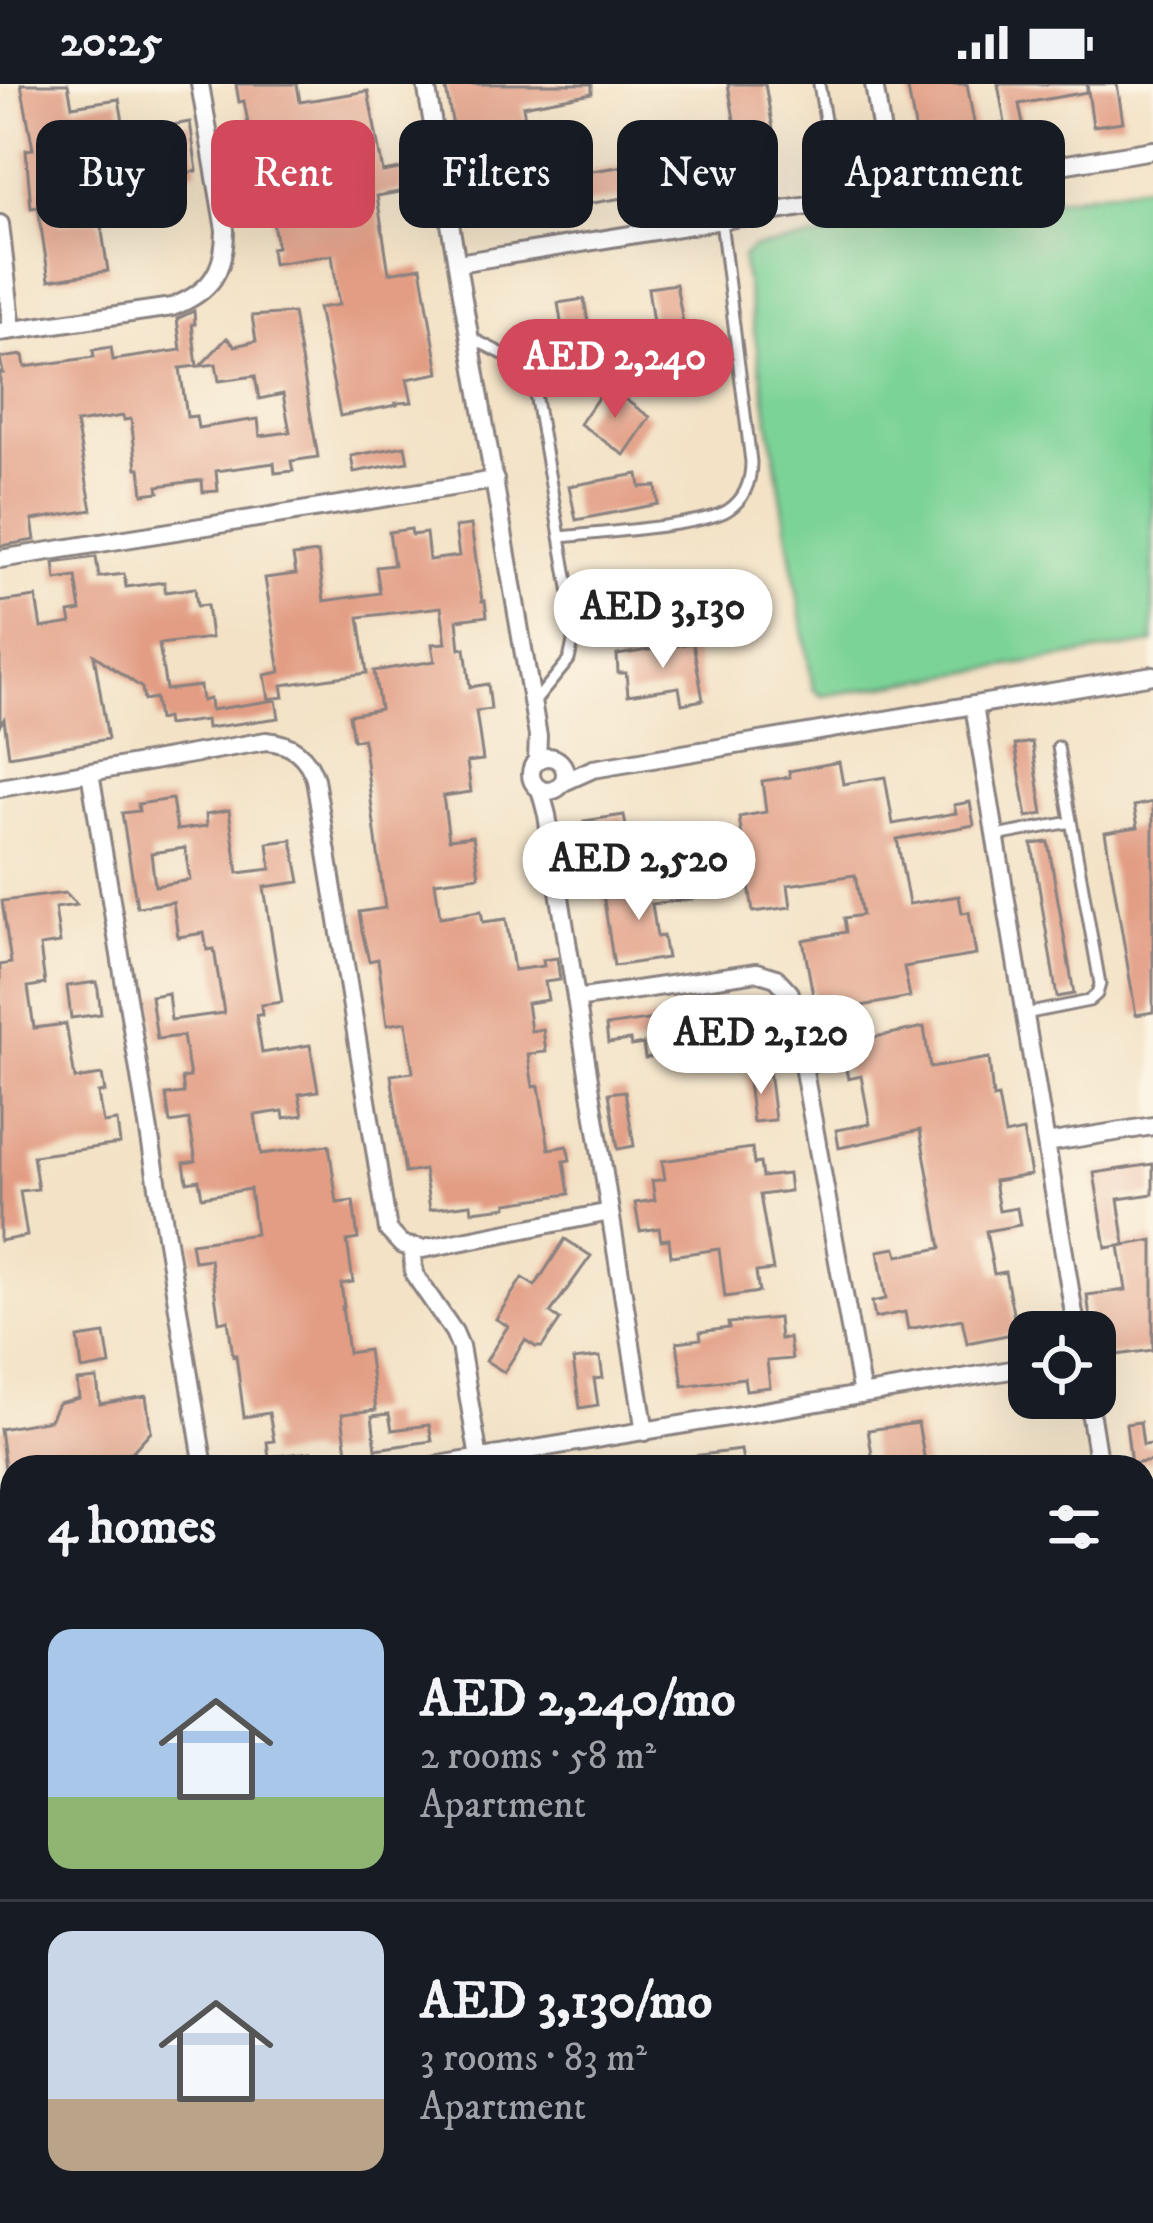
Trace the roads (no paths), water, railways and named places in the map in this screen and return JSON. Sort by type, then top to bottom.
[{"type":"street","points":[[0,224],[6,331],[172,307],[191,299],[219,270],[225,250],[200,84]]},
{"type":"street","points":[[426,84],[432,120]]},
{"type":"street","points":[[874,84],[880,120]]},
{"type":"street","points":[[1065,165],[1153,150]]},
{"type":"street","points":[[452,228],[532,705],[552,774],[548,815],[645,1432]]},
{"type":"street","points":[[458,263],[672,228]]},
{"type":"street","points":[[0,559],[495,480]]},
{"type":"street","points":[[552,774],[1153,675]]},
{"type":"street","points":[[974,706],[1074,1311]]},
{"type":"street","points":[[0,788],[266,741],[288,745],[306,759],[315,779],[385,1220],[394,1239],[423,1250],[610,1212]]},
{"type":"street","points":[[90,772],[202,1455]]},
{"type":"street","points":[[577,999],[747,972],[767,974],[784,984],[793,1003],[862,1394]]},
{"type":"street","points":[[1046,1143],[1153,1126]]},
{"type":"street","points":[[412,1249],[414,1274],[460,1346],[478,1455]]},
{"type":"street","points":[[504,1455],[1008,1370]]},
{"type":"street","points":[[1092,1419],[1098,1455]]},
{"type":"lane","points":[[819,84],[825,120]]},
{"type":"lane","points":[[561,537],[708,518],[731,508],[747,488],[751,462],[722,228]]},
{"type":"lane","points":[[471,338],[513,359],[534,388],[561,537],[576,639],[564,669],[532,705]]},
{"type":"lane","points":[[1025,1014],[1084,1003],[1099,989],[1058,747]]},
{"type":"lane","points":[[996,836],[1071,822]]}]
